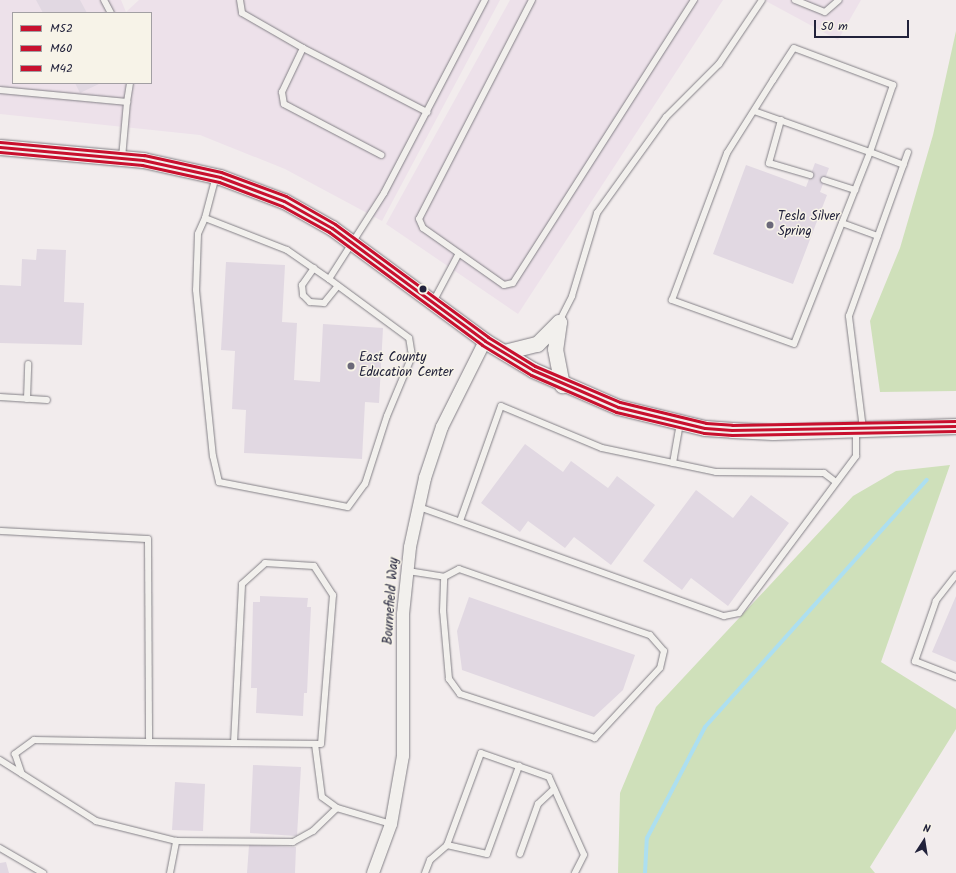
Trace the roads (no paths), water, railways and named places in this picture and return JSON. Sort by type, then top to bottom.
[{"type":"street","points":[[0,147],[122,158],[216,176],[284,201],[354,244],[485,341],[562,385],[618,407],[680,423],[773,432],[956,426]]},
{"type":"street","points":[[504,352],[537,344],[559,322]]},
{"type":"street","points":[[559,322],[555,350],[562,385]]},
{"type":"street","name":"Bournefield Way","points":[[373,873],[392,824],[403,756],[403,614],[408,571],[419,507],[442,428],[485,341]]},
{"type":"lane","points":[[104,0],[110,12]]},
{"type":"lane","points":[[240,0],[242,13],[303,48],[427,112]]},
{"type":"lane","points":[[329,279],[354,244],[427,112],[485,0]]},
{"type":"lane","points":[[532,0],[419,219],[424,228],[504,284],[513,283],[694,0]]},
{"type":"lane","points":[[559,322],[574,290],[597,213],[666,117],[720,64],[762,0]]},
{"type":"lane","points":[[795,0],[825,12],[839,0]]},
{"type":"lane","points":[[303,48],[282,92],[284,104],[381,155]]},
{"type":"lane","points":[[794,48],[893,85],[870,152],[794,344],[672,300],[727,153],[794,48]]},
{"type":"lane","points":[[122,158],[130,84]]},
{"type":"lane","points":[[0,90],[127,102]]},
{"type":"lane","points":[[754,111],[904,165]]},
{"type":"lane","points":[[781,120],[769,163],[810,175]]},
{"type":"lane","points":[[419,507],[724,616],[739,613],[856,456],[859,429],[849,316],[908,152]]},
{"type":"lane","points":[[205,218],[287,250],[409,338],[412,356],[387,416],[365,484],[348,508],[219,482],[213,456],[196,290],[198,234],[205,218],[216,176]]},
{"type":"lane","points":[[824,180],[855,190]]},
{"type":"lane","points":[[842,223],[878,236]]},
{"type":"lane","points":[[433,302],[459,253]]},
{"type":"lane","points":[[314,268],[302,285],[303,295],[310,302],[324,303],[338,286]]},
{"type":"lane","points":[[27,399],[28,364]]},
{"type":"lane","points":[[0,397],[47,400]]},
{"type":"lane","points":[[460,521],[501,406],[602,448],[716,472],[824,473],[836,482]]},
{"type":"lane","points":[[673,463],[680,423]]},
{"type":"lane","points":[[0,531],[148,539],[149,742]]},
{"type":"lane","points":[[22,774],[15,754],[34,740],[149,742],[315,744],[321,744],[333,595],[314,566],[265,563],[242,584],[234,743]]},
{"type":"lane","points":[[408,571],[444,577],[459,568],[650,635],[664,651],[660,668],[595,738],[460,694],[449,679],[443,611],[444,577]]},
{"type":"lane","points":[[956,575],[936,601],[915,661],[956,677]]},
{"type":"lane","points":[[315,744],[322,797],[336,808],[392,824]]},
{"type":"lane","points":[[425,873],[430,860],[447,845],[481,753],[549,777],[584,855],[575,873]]},
{"type":"lane","points":[[0,760],[96,820],[176,840],[292,842],[313,831],[336,808]]},
{"type":"lane","points":[[447,845],[487,854],[519,766]]},
{"type":"lane","points":[[520,854],[538,804],[554,790]]},
{"type":"lane","points":[[170,873],[176,840]]},
{"type":"lane","points":[[0,848],[43,873]]},
{"type":"waterway","points":[[645,873],[647,838],[705,727],[927,480]]},
{"type":"place","name":"Tesla Silver Spring","points":[[770,225]]},
{"type":"place","name":"East County Education Center","points":[[351,366]]}]
